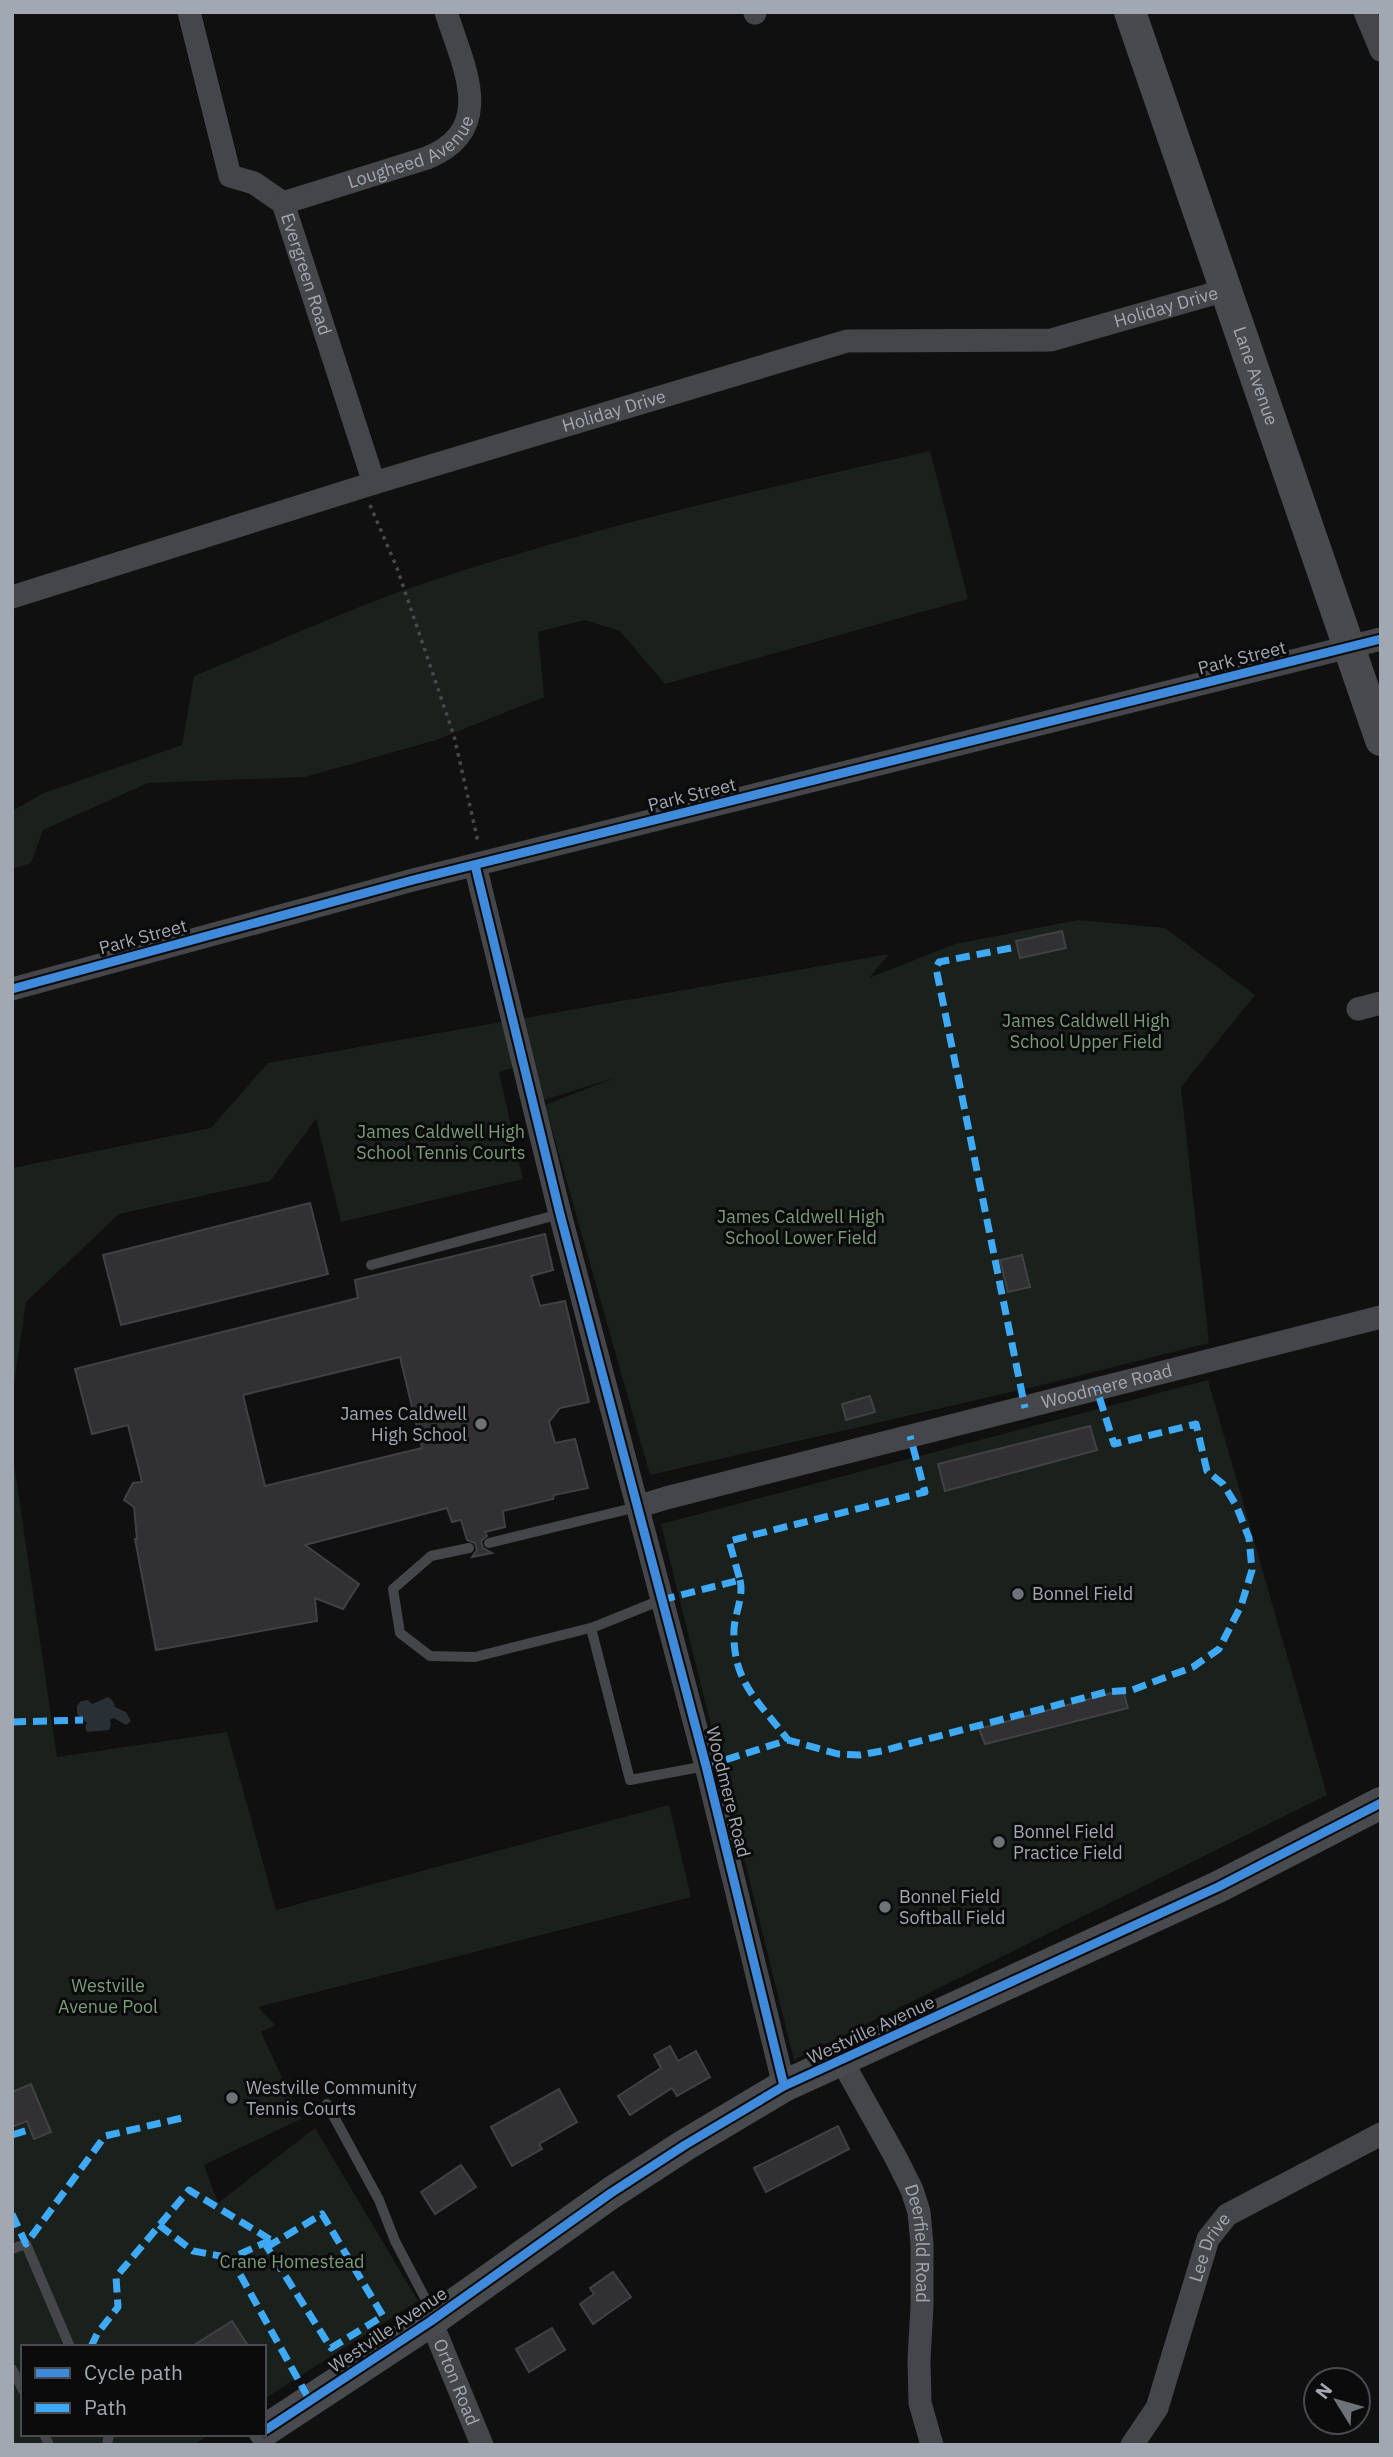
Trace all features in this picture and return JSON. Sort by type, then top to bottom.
[{"type":"street","name":"Evergreen Road","points":[[188,12],[230,176],[254,183],[283,203],[374,483]]},
{"type":"street","name":"Lougheed Avenue","points":[[283,203],[427,158],[444,151],[457,140],[467,124],[471,107],[469,86],[446,12]]},
{"type":"street","name":"Lane Avenue","points":[[1130,12],[1381,740]]},
{"type":"street","points":[[1365,12],[1381,50]]},
{"type":"street","name":"Holiday Drive","points":[[12,597],[374,483],[847,341],[1051,340],[1226,290]]},
{"type":"street","name":"Park Street","points":[[12,989],[475,865],[1381,639]]},
{"type":"street","points":[[475,865],[560,1214],[637,1507]]},
{"type":"street","name":"Woodmere Road","points":[[785,2086],[706,1766],[637,1507],[1381,1317]]},
{"type":"street","name":"Westville Avenue","points":[[266,2430],[431,2320],[611,2193],[785,2086],[1218,1887],[1381,1803]]},
{"type":"street","name":"Deerfield Road","points":[[842,2061],[896,2158],[912,2190],[919,2212],[922,2269],[920,2403],[932,2445]]},
{"type":"street","name":"Lee Drive","points":[[1132,2445],[1157,2408],[1208,2239],[1227,2214],[1381,2134]]},
{"type":"street","name":"Orton Road","points":[[431,2320],[481,2445]]},
{"type":"lane","points":[[371,1265],[560,1214]]},
{"type":"lane","points":[[489,1543],[637,1507]]},
{"type":"lane","points":[[469,1548],[431,1556],[393,1589],[400,1633],[430,1656],[475,1657],[590,1628],[661,1600]]},
{"type":"lane","points":[[590,1628],[630,1780],[706,1766]]},
{"type":"lane","points":[[327,2104],[379,2200],[395,2241],[425,2298],[431,2320]]},
{"type":"lane","points":[[12,2249],[26,2244],[69,2345]]},
{"type":"lane","points":[[12,2369],[21,2386]]},
{"type":"path","points":[[374,483],[369,503],[397,568],[454,736],[477,837],[475,865]]},
{"type":"green space","points":[[930,451],[968,599],[665,684],[620,631],[585,620],[538,632],[544,697],[436,740],[305,777],[148,783],[43,830],[31,863],[12,869],[12,811],[44,793],[182,745],[194,676],[360,607],[479,565],[672,512]]},
{"type":"green space","points":[[1078,920],[1165,928],[1255,995],[1181,1087],[1209,1343],[1046,1384],[650,1475],[545,1105],[614,1078],[541,1101],[531,1062],[499,1072],[523,1179],[341,1222],[316,1119],[270,1181],[119,1214],[26,1302],[12,1397],[12,1168],[211,1128],[268,1063],[889,954],[869,978],[955,944]]},
{"type":"green space","name":"Bonnel Field","points":[[1208,1380],[1327,1795],[794,2060],[661,1524]]},
{"type":"green space","points":[[12,1450],[57,1757],[227,1732],[276,1910],[669,1805],[691,1897],[258,2007],[275,2025],[261,2032],[301,2119],[204,2165],[218,2203],[315,2128],[418,2301],[266,2398],[266,2345],[21,2345],[21,2436],[207,2436],[194,2445],[12,2445]]},
{"type":"shaded area","points":[[108,1697],[115,1707],[126,1712],[131,1721],[126,1725],[114,1718],[110,1720],[109,1730],[87,1732],[87,1723],[77,1714],[77,1706],[81,1701],[88,1700],[92,1704]]},
{"type":"building","points":[[1062,931],[1066,948],[1020,958],[1016,941]]},
{"type":"building","points":[[310,1203],[328,1274],[121,1325],[103,1255]]},
{"type":"building","name":"James Caldwell High School","points":[[545,1234],[553,1270],[531,1276],[540,1306],[565,1301],[589,1402],[560,1408],[549,1422],[555,1443],[575,1439],[588,1488],[554,1495],[553,1499],[503,1511],[505,1527],[485,1532],[487,1536],[481,1541],[483,1548],[492,1553],[472,1557],[477,1550],[475,1543],[467,1540],[461,1520],[452,1522],[447,1508],[305,1545],[359,1584],[343,1609],[315,1598],[317,1621],[156,1650],[135,1539],[134,1507],[124,1500],[133,1483],[142,1482],[128,1425],[92,1434],[75,1369],[358,1298],[355,1280]],"holes":[[[400,1357],[422,1448],[265,1486],[243,1395]]]},
{"type":"building","points":[[1022,1255],[1030,1287],[1008,1292],[1000,1260]]},
{"type":"building","points":[[870,1396],[875,1412],[846,1420],[842,1404]]},
{"type":"building","points":[[1090,1426],[1097,1450],[945,1491],[938,1464]]},
{"type":"building","points":[[1123,1690],[1128,1708],[985,1744],[979,1729]]},
{"type":"building","points":[[670,2046],[678,2061],[696,2051],[710,2077],[677,2096],[672,2088],[630,2115],[618,2096],[661,2068],[654,2055]]},
{"type":"building","points":[[31,2084],[51,2132],[34,2139],[27,2121],[12,2127],[12,2092]]},
{"type":"building","points":[[559,2089],[577,2122],[539,2144],[542,2149],[512,2166],[491,2127]]},
{"type":"building","points":[[838,2126],[849,2149],[766,2192],[754,2168]]},
{"type":"building","points":[[461,2165],[476,2187],[435,2214],[421,2192]]},
{"type":"building","points":[[613,2272],[631,2297],[593,2324],[580,2304],[594,2294],[590,2288]]},
{"type":"building","points":[[232,2321],[248,2345],[194,2345]]},
{"type":"building","points":[[552,2328],[565,2350],[529,2372],[516,2349]]},
{"type":"marked path","points":[[1011,948],[939,962],[936,968],[1025,1408]]},
{"type":"marked path","points":[[706,1766],[788,1740],[838,1754],[860,1755],[882,1751],[1106,1692],[1132,1690],[1193,1667],[1219,1649],[1241,1606],[1252,1570],[1249,1538],[1236,1505],[1223,1484],[1207,1471],[1196,1424],[1114,1444],[1097,1390]]},
{"type":"marked path","points":[[661,1600],[740,1580],[729,1541],[925,1492],[910,1436]]},
{"type":"marked path","points":[[740,1580],[741,1592],[734,1629],[738,1664],[749,1690],[788,1740]]},
{"type":"marked path","points":[[12,1722],[83,1720]]},
{"type":"marked path","points":[[12,2214],[26,2244],[105,2136],[182,2118]]},
{"type":"marked path","points":[[12,2135],[28,2130]]},
{"type":"marked path","points":[[92,2345],[118,2307],[116,2277],[189,2190],[271,2240]]},
{"type":"marked path","points":[[267,2247],[322,2214],[383,2316],[331,2348],[267,2247],[271,2240]]},
{"type":"marked path","points":[[159,2225],[193,2251],[231,2258]]},
{"type":"marked path","points":[[271,2240],[231,2258],[310,2401]]},
{"type":"cycle path","points":[[12,989],[413,880],[1381,639]]},
{"type":"cycle path","points":[[475,865],[560,1214],[706,1766],[784,2086]]},
{"type":"cycle path","points":[[266,2430],[431,2321],[611,2193],[784,2086],[1218,1887],[1381,1803]]},
{"type":"place","name":"James Caldwell High School","points":[[481,1424]]},
{"type":"place","name":"Bonnel Field","points":[[1018,1594]]},
{"type":"place","name":"Bonnel Field Practice Field","points":[[999,1842]]},
{"type":"place","name":"Bonnel Field Softball Field","points":[[885,1907]]},
{"type":"place","name":"Westville Community Tennis Courts","points":[[232,2098]]},
{"type":"park label","name":"James Caldwell High School Upper Field","points":[[1086,1031]]},
{"type":"park label","name":"James Caldwell High School Tennis Courts","points":[[441,1142]]},
{"type":"park label","name":"James Caldwell High School Lower Field","points":[[801,1227]]},
{"type":"park label","name":"Westville Avenue Pool","points":[[108,1996]]},
{"type":"park label","name":"Crane Homestead","points":[[292,2262]]}]
